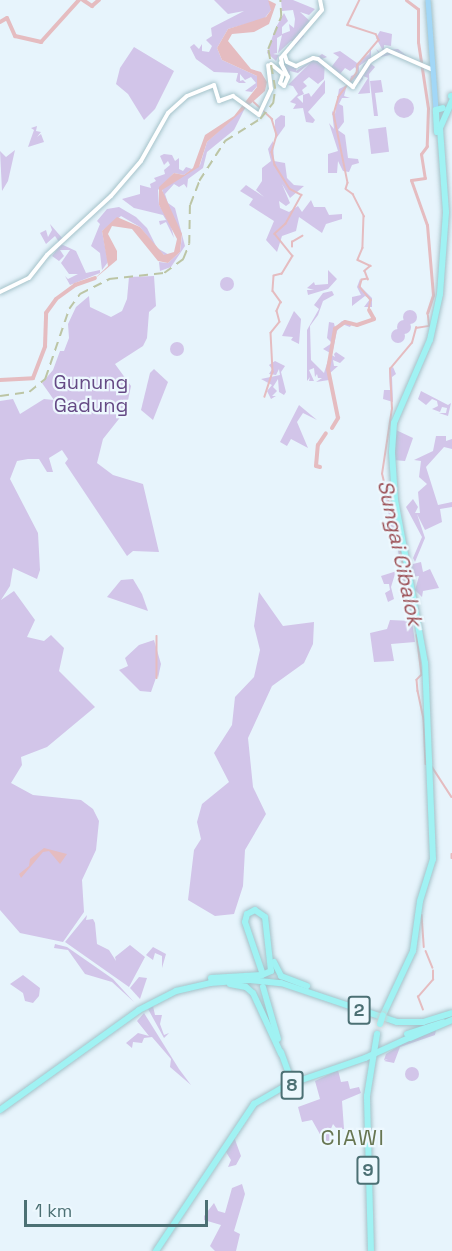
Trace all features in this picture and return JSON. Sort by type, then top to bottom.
[{"type":"highway","name":"9","points":[[371,1251],[368,1089],[371,1057],[383,1015],[413,950],[420,904],[433,863],[424,656],[395,499],[392,451],[394,423],[430,340],[440,294],[446,226],[441,111],[452,97]]},
{"type":"highway","points":[[0,1109],[154,1001],[202,983],[266,974],[273,966],[265,917],[255,910],[247,914],[245,922],[261,973],[243,921],[245,913],[255,908],[267,915],[279,974],[326,995]]},
{"type":"highway","name":"2","points":[[250,977],[292,983],[396,1020],[452,1015]]},
{"type":"highway","name":"2","points":[[250,977],[303,988],[397,1022],[423,1022],[452,1015]]},
{"type":"highway","points":[[228,980],[240,984],[253,993],[292,1082]]},
{"type":"highway","points":[[281,1054],[264,987],[292,1082]]},
{"type":"highway","name":"2","points":[[371,1057],[392,1044],[452,1015]]},
{"type":"highway","name":"2","points":[[371,1057],[413,1034]]},
{"type":"highway","name":"8","points":[[156,1251],[235,1129],[254,1104],[292,1082],[371,1057]]},
{"type":"main road","points":[[282,64],[289,50],[322,10],[320,0]]},
{"type":"main road","points":[[428,0],[428,67],[441,111]]},
{"type":"main road","points":[[0,292],[29,278],[47,255],[111,196],[140,162],[177,104],[213,85],[219,102],[232,96],[261,111],[271,89],[269,64],[276,64],[283,74],[280,83],[284,86],[288,82],[279,57],[289,50]]},
{"type":"main road","points":[[285,56],[286,62],[296,66],[313,58],[318,59],[349,85],[357,85],[366,66],[387,51],[394,50],[428,67]]},
{"type":"green space","points":[[214,0],[268,0],[271,4],[271,10],[264,19],[228,29],[217,48],[222,60],[257,76],[259,84],[252,92],[245,91],[256,83],[251,77],[245,80],[240,74],[240,81],[243,80],[246,83],[239,83],[236,81],[238,73],[214,72],[196,59],[190,47],[194,44],[199,49],[202,44],[202,51],[209,52],[212,46],[206,40],[212,36],[211,28],[244,11],[228,14]]},
{"type":"green space","points":[[281,0],[293,0],[315,9],[309,15],[300,12],[311,22],[310,27],[300,31],[304,36],[295,46],[291,41],[278,53],[282,35],[277,38],[277,53],[273,54],[279,55],[276,61],[267,53],[275,29],[284,13],[288,21],[282,27],[282,34],[290,31],[289,24],[294,28],[295,19],[293,10],[282,11]]},
{"type":"green space","points":[[380,31],[392,34],[391,46],[384,45],[384,50],[398,49],[407,56],[407,61],[394,54],[381,57],[376,49],[381,53],[382,49],[376,38]]},
{"type":"green space","points":[[134,47],[174,71],[155,109],[144,120],[128,94],[116,84],[120,68]]},
{"type":"green space","points":[[371,47],[371,58],[359,66],[359,76],[352,81],[354,88],[349,83],[351,76],[358,73],[355,67],[350,71],[345,68],[340,74],[348,80],[345,84],[329,70],[339,57],[333,53],[340,51],[357,63],[369,54]]},
{"type":"green space","points":[[286,52],[291,54],[286,53],[286,60],[297,67],[296,71],[322,54],[327,57],[322,59],[325,62],[324,79],[318,84],[309,77],[303,82],[307,86],[302,90],[304,94],[297,97],[303,103],[303,95],[309,93],[311,97],[325,80],[325,93],[308,112],[315,120],[313,123],[306,122],[303,108],[293,109],[296,104],[290,102],[298,94],[293,86],[288,85],[311,62],[298,73],[290,71],[289,76],[279,61]]},
{"type":"green space","points":[[371,58],[375,61],[370,63],[375,67],[369,74],[370,93],[358,94],[368,78],[363,76],[359,84],[363,65]]},
{"type":"green space","points":[[381,80],[383,92],[375,93],[378,116],[374,116],[370,81]]},
{"type":"green space","points":[[347,85],[344,96],[350,98],[342,98],[339,104],[343,106],[344,122],[338,130],[345,135],[348,158],[358,159],[359,163],[352,165],[349,172],[343,171],[338,161],[337,173],[328,173],[328,154],[338,151],[329,123],[334,129],[332,111],[335,114],[339,89]]},
{"type":"green space","points":[[404,98],[411,101],[414,108],[411,115],[404,118],[397,115],[394,108],[397,101]]},
{"type":"green space","points":[[246,106],[234,130],[207,152],[203,168],[188,179],[187,188],[184,184],[179,187],[174,184],[165,194],[168,203],[175,208],[185,246],[171,267],[160,271],[159,262],[168,263],[180,252],[182,236],[165,201],[162,189],[200,165],[207,142]]},
{"type":"green space","points":[[281,115],[285,116],[285,126],[275,140],[275,120]]},
{"type":"green space","points":[[37,126],[36,131],[41,132],[37,137],[41,134],[44,142],[28,147],[34,130],[31,128]]},
{"type":"green space","points":[[386,127],[389,152],[371,154],[368,129]]},
{"type":"green space","points":[[273,141],[274,161],[285,163],[287,178],[294,185],[304,186],[290,198],[282,184],[290,203],[286,206],[279,201],[280,208],[289,212],[298,206],[302,212],[311,200],[314,207],[325,207],[329,215],[342,214],[342,219],[326,224],[322,233],[299,217],[296,231],[282,236],[277,252],[266,240],[274,221],[249,205],[253,199],[240,191],[246,185],[264,197],[256,190],[262,181],[262,168],[271,161],[268,149]]},
{"type":"green space","points":[[15,150],[8,181],[2,191],[0,151],[6,157]]},
{"type":"green space","points":[[172,155],[175,161],[179,158],[179,169],[183,171],[186,167],[192,169],[184,175],[174,173],[158,190],[159,205],[170,222],[174,238],[166,222],[160,225],[159,221],[166,220],[163,215],[134,208],[122,199],[140,194],[140,185],[151,188],[150,184],[156,181],[154,178],[165,174],[164,170],[170,165],[168,161],[164,165],[160,156]]},
{"type":"green space","points":[[119,207],[136,217],[147,228],[157,248],[140,227],[121,216],[102,231],[108,262],[102,270],[100,253],[91,246],[100,224],[97,221],[107,209]]},
{"type":"green space","points":[[50,224],[63,239],[59,242],[55,236],[46,244],[40,233],[46,230],[48,237],[52,230]]},
{"type":"green space","points":[[61,244],[76,251],[86,273],[100,270],[100,273],[70,285],[65,276],[68,279],[78,274],[69,274],[61,263],[70,250],[60,250],[64,256],[59,261],[52,256]]},
{"type":"green space","points":[[328,270],[337,279],[328,289],[308,295],[307,290],[314,290],[307,288],[314,282],[315,285],[328,284]]},
{"type":"green space","name":"Gunung Gadung","points":[[154,276],[156,306],[149,312],[147,338],[143,346],[115,364],[131,386],[126,410],[103,439],[97,463],[113,475],[143,484],[159,552],[133,551],[127,556],[65,463],[68,459],[62,450],[49,458],[53,472],[47,472],[39,459],[28,459],[17,461],[10,479],[38,533],[40,570],[37,579],[13,568],[10,586],[1,600],[14,591],[35,620],[27,637],[44,641],[51,635],[64,648],[59,671],[95,707],[47,747],[21,757],[22,765],[11,783],[33,795],[81,800],[93,809],[99,821],[96,850],[82,880],[84,912],[63,942],[20,933],[0,910],[0,401],[13,399],[20,414],[44,399],[54,400],[42,383],[53,370],[60,351],[64,351],[69,338],[68,324],[76,307],[89,296],[90,307],[111,317],[122,311],[127,299],[129,277]]},
{"type":"green space","points":[[224,277],[230,277],[234,284],[230,291],[224,291],[220,287],[220,281]]},
{"type":"green space","points":[[360,279],[361,287],[372,298],[372,307],[364,307],[370,299],[365,296],[352,306],[352,297],[361,295],[357,287]]},
{"type":"green space","points":[[332,291],[334,295],[323,301],[318,315],[310,326],[311,360],[324,373],[330,354],[335,357],[336,352],[345,358],[340,363],[333,360],[334,366],[338,366],[329,374],[329,380],[316,382],[322,378],[318,378],[317,374],[315,377],[314,368],[309,370],[314,381],[309,381],[310,377],[307,381],[307,330],[319,309],[314,305],[323,293]]},
{"type":"green space","points":[[407,310],[413,310],[417,317],[413,324],[407,324],[403,320],[403,314]]},
{"type":"green space","points":[[294,311],[301,319],[299,344],[291,340],[293,337],[282,336]]},
{"type":"green space","points":[[401,320],[407,320],[411,327],[407,334],[401,334],[397,330],[397,324]]},
{"type":"green space","points":[[342,321],[353,322],[350,327],[342,324],[337,331],[332,354],[323,349],[332,343],[327,338],[329,322],[334,323],[335,328]]},
{"type":"green space","points":[[395,329],[401,329],[405,336],[401,343],[395,343],[391,339],[391,333]]},
{"type":"green space","points":[[174,342],[180,342],[184,349],[180,356],[174,356],[170,352],[170,346]]},
{"type":"green space","points":[[275,361],[285,366],[281,372],[286,392],[284,395],[279,392],[278,379],[273,387],[277,391],[272,396],[276,396],[271,399],[267,391],[272,385],[261,379],[280,375],[279,369],[276,375],[269,374],[272,369],[269,365]]},
{"type":"green space","points":[[393,367],[396,374],[392,377],[393,402],[383,399],[384,390],[390,390],[389,370]]},
{"type":"green space","points":[[154,369],[168,382],[153,420],[141,410],[150,373]]},
{"type":"green space","points":[[421,391],[448,405],[451,403],[448,416],[439,413],[446,413],[447,408],[442,407],[440,412],[432,409],[438,406],[437,401],[432,399],[426,405],[418,399]]},
{"type":"green space","points":[[299,405],[317,420],[303,413],[297,422],[308,448],[291,439],[287,446],[280,442]]},
{"type":"green space","points":[[396,430],[413,438],[405,461],[393,460]]},
{"type":"green space","points":[[436,436],[446,436],[446,441],[452,439],[452,449],[444,447],[426,467],[438,505],[452,502],[452,507],[440,509],[442,522],[425,530],[417,514],[425,538],[415,562],[413,558],[422,537],[406,507],[413,499],[418,507],[415,513],[420,513],[418,492],[427,484],[419,477],[421,461],[414,460],[433,451]]},
{"type":"green space","points":[[388,496],[388,507],[399,541],[389,534],[389,515],[383,498]]},
{"type":"green space","points":[[400,543],[410,586],[395,574],[391,587],[394,599],[388,602],[385,593],[390,590],[389,584],[384,584],[381,576],[400,570],[403,561],[400,561],[397,546]]},
{"type":"green space","points":[[421,562],[423,572],[430,569],[439,588],[423,591],[422,597],[415,590],[419,576],[411,577],[409,565]]},
{"type":"green space","points":[[133,579],[148,611],[107,597],[121,580]]},
{"type":"green space","points":[[259,592],[283,626],[314,622],[313,644],[304,663],[272,686],[248,738],[253,787],[266,814],[245,850],[243,886],[234,914],[215,916],[188,900],[194,850],[201,839],[197,822],[202,804],[229,782],[214,753],[232,725],[235,697],[254,677],[260,650],[254,626]]},
{"type":"green space","points":[[390,620],[412,621],[415,642],[391,644],[394,661],[374,662],[370,633],[387,629]]},
{"type":"green space","points":[[154,640],[161,664],[158,678],[157,675],[151,692],[140,691],[119,670],[128,666],[125,658],[139,645]]},
{"type":"green space","points":[[87,915],[86,920],[93,919],[95,923],[97,944],[109,950],[116,961],[115,957],[130,945],[145,957],[129,987],[65,942]]},
{"type":"green space","points":[[55,944],[67,947],[113,979],[134,1002],[112,982],[85,974],[68,950],[54,948]]},
{"type":"green space","points":[[153,947],[166,954],[162,968],[162,956],[155,953],[153,960],[146,955]]},
{"type":"green space","points":[[23,975],[40,988],[39,996],[33,1003],[25,1001],[23,993],[10,984]]},
{"type":"green space","points":[[139,977],[147,978],[140,999],[130,988]]},
{"type":"green space","points":[[153,1006],[155,1015],[162,1015],[160,1024],[164,1035],[169,1033],[164,1038],[148,1009]]},
{"type":"green space","points":[[144,1013],[191,1085],[170,1067],[171,1059],[152,1037],[144,1038],[142,1043],[133,1042],[132,1048],[126,1043],[138,1033],[149,1036],[137,1021]]},
{"type":"green space","points":[[436,1030],[435,1035],[400,1047],[394,1063],[384,1061],[388,1059],[384,1060],[386,1054],[410,1039]]},
{"type":"green space","points":[[409,1067],[415,1067],[419,1074],[415,1081],[409,1081],[405,1077],[405,1071]]},
{"type":"green space","points":[[338,1070],[341,1082],[348,1081],[350,1089],[359,1087],[361,1093],[342,1101],[344,1129],[337,1129],[333,1124],[330,1131],[333,1138],[326,1145],[312,1120],[302,1122],[298,1107],[320,1099],[315,1081]]},
{"type":"green space","points":[[234,1137],[241,1156],[236,1165],[228,1167],[231,1160],[226,1152]]},
{"type":"green space","points":[[242,1184],[245,1194],[234,1231],[240,1234],[236,1251],[215,1251],[210,1246],[221,1225],[204,1220],[204,1216],[214,1203],[218,1211],[225,1213],[232,1188]]},
{"type":"shaded area","points":[[268,0],[276,4],[269,24],[254,32],[232,34],[228,41],[251,69],[261,72],[267,82],[265,91],[207,142],[199,167],[162,190],[182,234],[180,252],[168,263],[158,261],[132,229],[112,226],[108,234],[117,251],[117,260],[92,281],[108,266],[102,231],[117,217],[140,227],[164,255],[174,252],[177,239],[159,205],[159,187],[174,173],[184,175],[193,168],[205,135],[234,116],[257,87],[257,76],[222,60],[217,48],[228,29],[266,17],[271,10]]},
{"type":"shaded area","points":[[44,848],[67,854],[60,864],[49,851],[43,852],[21,878],[19,874],[29,866],[30,859]]},
{"type":"waterway","points":[[0,22],[7,18],[15,36],[41,42],[79,0]]},
{"type":"waterway","points":[[83,0],[92,6],[99,0]]},
{"type":"waterway","points":[[360,0],[348,25],[376,34],[379,40],[358,65],[357,73],[339,97],[334,114],[348,183],[346,189],[353,194],[364,216],[363,248],[358,260],[371,266],[365,271],[368,279],[362,280],[360,287],[371,300],[369,310]]},
{"type":"waterway","name":"Sungai Cibalok","points":[[406,0],[418,9],[418,42],[428,108],[427,146],[421,154],[425,178],[411,180],[427,225],[433,295],[427,313]]},
{"type":"waterway","points":[[254,102],[272,119],[277,135],[272,152],[275,165],[290,189],[302,195],[286,224],[275,234],[293,256],[282,274],[274,276],[273,291],[281,302],[277,311],[280,322],[271,333],[273,372],[265,397]]},
{"type":"waterway","points":[[292,247],[292,242],[302,236]]},
{"type":"waterway","points":[[0,380],[33,378],[45,346],[46,313],[56,299],[75,285],[95,278]]},
{"type":"waterway","points":[[332,428],[338,418],[328,369],[335,329],[345,322],[357,325],[374,319],[369,310]]},
{"type":"waterway","name":"Sungai Cibalok","points":[[412,610],[407,600],[402,559],[382,474],[392,409],[390,369],[412,343],[416,328],[429,326],[428,316]]},
{"type":"waterway","points":[[320,467],[316,466],[318,445],[326,433]]},
{"type":"waterway","name":"Sungai Cibalok","points":[[417,635],[422,675],[417,680],[424,719],[426,764]]},
{"type":"waterway","points":[[157,636],[157,678]]},
{"type":"waterway","name":"Sungai Cibalok","points":[[431,765],[452,797]]},
{"type":"waterway","points":[[422,915],[424,947]]},
{"type":"waterway","points":[[426,951],[433,968]]},
{"type":"waterway","points":[[423,1010],[418,997],[433,980],[433,971]]},
{"type":"railway","points":[[0,396],[29,392],[45,379],[69,309],[80,294],[109,279],[164,273],[183,259],[189,244],[190,205],[199,181],[225,141],[260,119],[273,103],[275,89],[268,49],[281,17],[280,0]]},
{"type":"district","name":"CIAWI","points":[[353,1138]]}]
